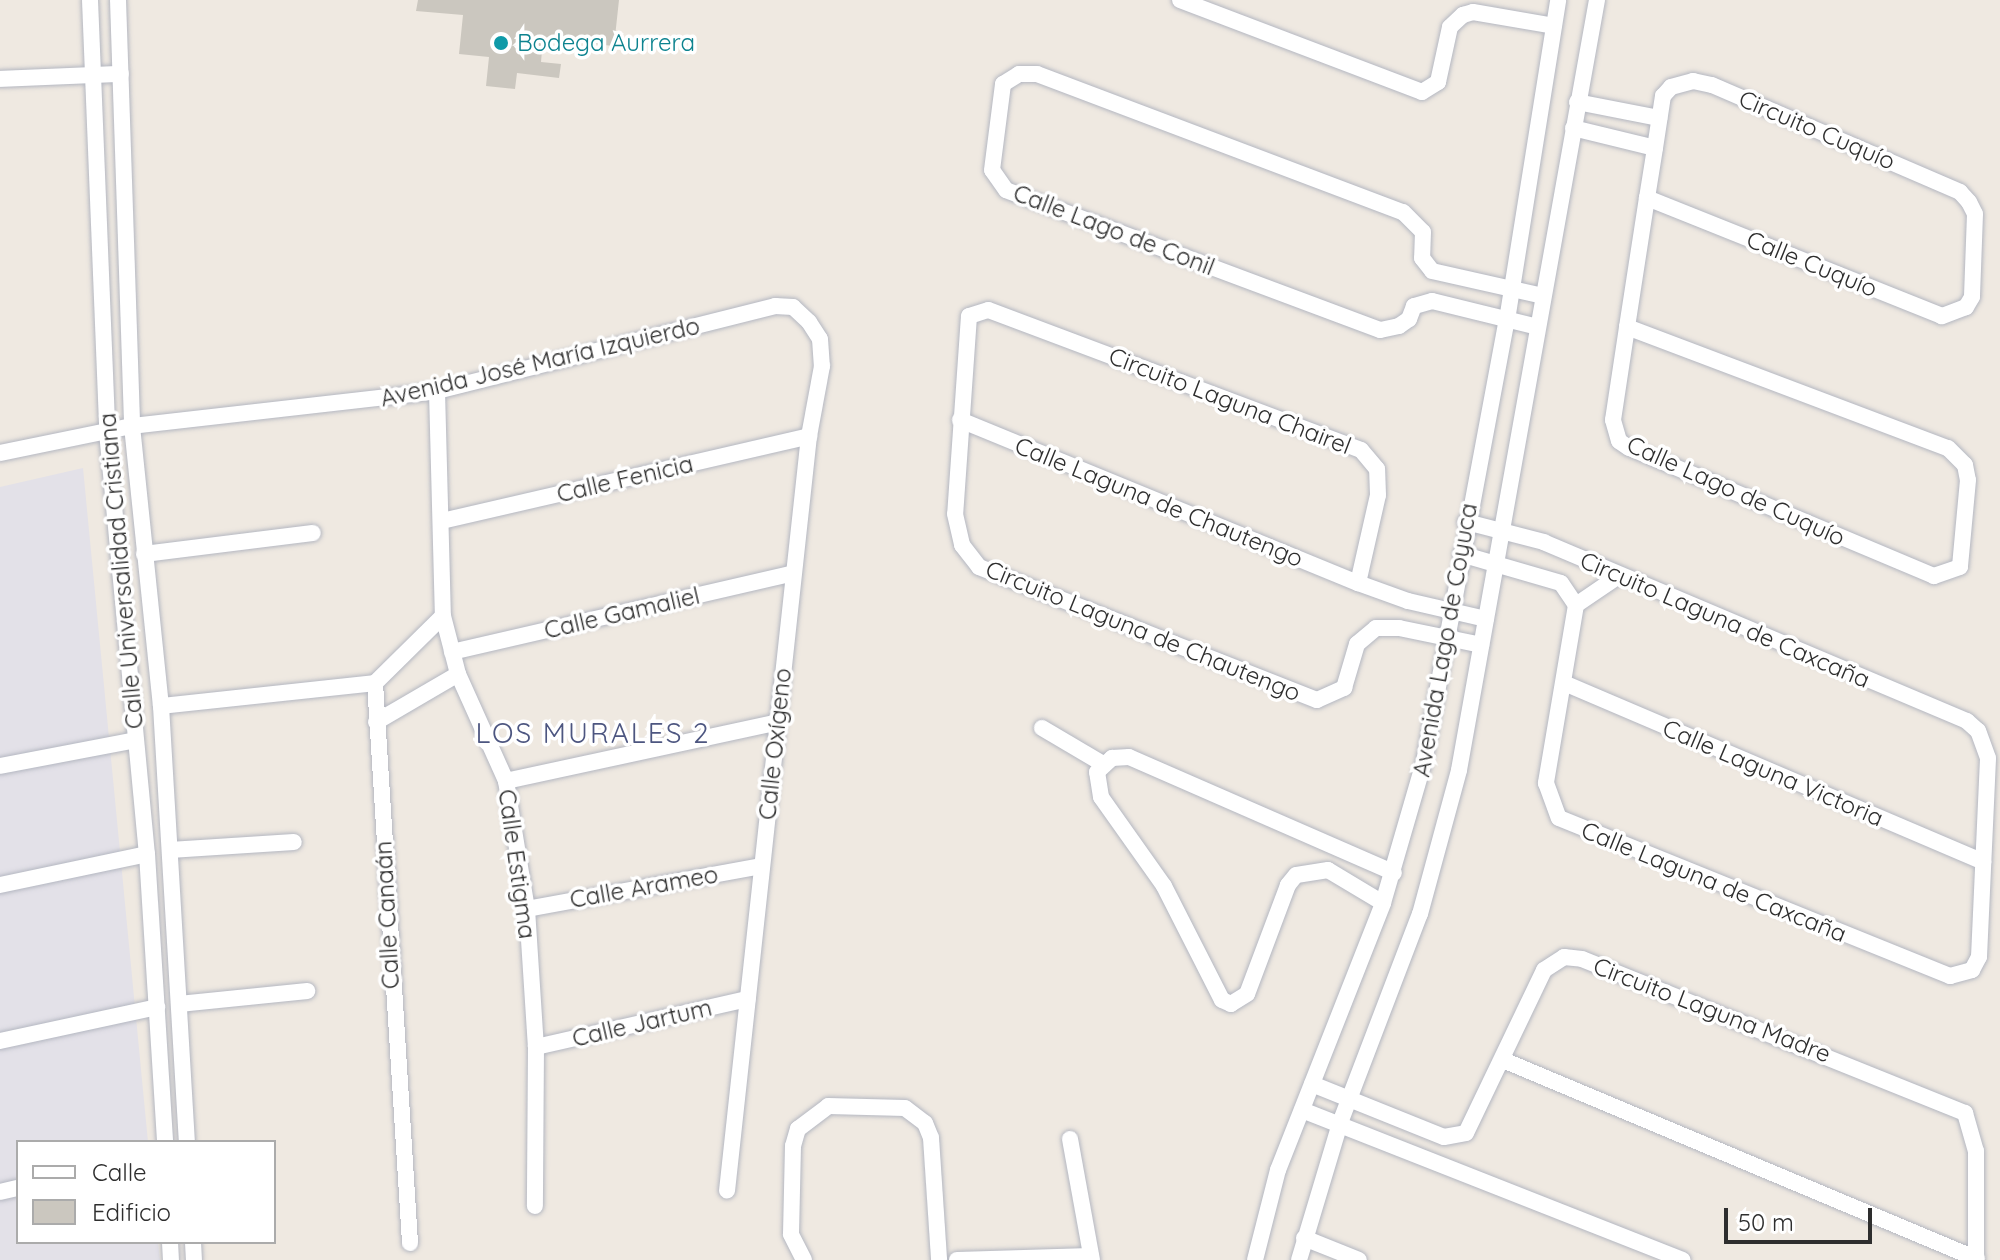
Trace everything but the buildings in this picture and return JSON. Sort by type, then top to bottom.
[{"type":"street","name":"Calle Universalidad Cristiana","points":[[90,0],[107,432],[147,854],[165,1140]]},
{"type":"street","name":"Calle Universalidad Cristiana","points":[[118,0],[132,426],[161,706],[187,1140]]},
{"type":"street","points":[[1180,0],[1422,92],[1440,78],[1450,27],[1474,6],[1554,26]]},
{"type":"street","name":"Avenida Lago de Coyuca","points":[[1255,1260],[1266,1207],[1394,873],[1424,762],[1466,522],[1507,320],[1557,0]]},
{"type":"street","name":"Avenida Lago de Coyuca","points":[[1299,1260],[1340,1123],[1441,846],[1486,619],[1597,0]]},
{"type":"street","points":[[0,79],[121,74]]},
{"type":"street","name":"Calle Lago de Conil","points":[[1538,327],[1432,301],[1414,306],[1409,319],[1399,326],[1380,330],[1006,190],[992,170],[1003,84],[1019,74],[1037,74],[1403,212],[1423,232],[1422,258],[1432,271],[1543,296]]},
{"type":"street","name":"Circuito Cuquío","points":[[1663,96],[1681,83],[1712,85],[1960,192],[1975,214],[1972,297]]},
{"type":"street","name":"Calle Lago de Cuquío","points":[[1627,327],[1948,448],[1965,465],[1968,480],[1960,567],[1934,576],[1619,441],[1613,420],[1627,327],[1655,148],[1659,118],[1663,96]]},
{"type":"street","points":[[1577,102],[1659,118]]},
{"type":"street","points":[[1573,128],[1655,148]]},
{"type":"street","name":"Calle Cuquío","points":[[1647,198],[1942,316],[1966,307],[1972,297]]},
{"type":"street","name":"Avenida José María Izquierdo","points":[[0,453],[132,426],[437,391],[775,306],[793,307]]},
{"type":"street","name":"Calle Oxígeno","points":[[727,1191],[793,573],[809,436],[822,366],[820,339],[793,307]]},
{"type":"street","name":"Circuito Laguna Chairel","points":[[977,311],[988,310],[1361,450],[1377,469],[1378,495],[1358,583]]},
{"type":"street","name":"Circuito Laguna de Chautengo","points":[[977,311],[965,327],[956,531],[979,567],[1317,700],[1344,688],[1357,644],[1368,632],[1399,628],[1481,645]]},
{"type":"street","name":"Calle Estigma","points":[[437,391],[443,616],[458,674],[506,781],[527,909],[536,1047],[535,1206]]},
{"type":"street","name":"Calle Laguna de Chautengo","points":[[960,420],[1358,583]]},
{"type":"street","name":"Calle Fenicia","points":[[442,521],[809,436]]},
{"type":"street","name":"Circuito Laguna de Caxcaña","points":[[1466,522],[1502,528],[1967,721],[1978,731],[1988,758],[1983,862]]},
{"type":"street","points":[[144,554],[313,533]]},
{"type":"street","points":[[1461,554],[1561,583],[1576,605],[1617,577]]},
{"type":"street","name":"Calle Gamaliel","points":[[452,652],[793,573]]},
{"type":"street","points":[[1358,583],[1486,619]]},
{"type":"street","name":"Calle Laguna de Caxcaña","points":[[1576,605],[1546,783],[1552,809],[1566,823],[1950,976],[1972,970],[1979,957],[1983,862]]},
{"type":"street","points":[[161,706],[375,683],[443,616]]},
{"type":"street","points":[[376,722],[458,674]]},
{"type":"street","name":"Calle Canaán","points":[[375,683],[410,1243]]},
{"type":"street","name":"Calle Laguna Victoria","points":[[1564,683],[1983,862]]},
{"type":"street","points":[[506,781],[779,722]]},
{"type":"street","points":[[1042,728],[1103,764],[1129,757],[1394,873]]},
{"type":"street","points":[[0,766],[136,740]]},
{"type":"street","points":[[1103,764],[1095,783],[1101,797],[1164,886],[1222,1000],[1231,1004],[1247,994],[1288,885],[1296,875],[1328,870],[1383,903]]},
{"type":"street","points":[[170,850],[294,842]]},
{"type":"street","points":[[0,885],[147,854]]},
{"type":"street","name":"Calle Arameo","points":[[527,909],[761,866]]},
{"type":"street","name":"Circuito Laguna Madre","points":[[1312,1084],[1423,1129],[1456,1136],[1473,1126],[1544,970],[1564,957],[1582,959],[1954,1105],[1972,1127],[1976,1259]]},
{"type":"street","points":[[179,1004],[307,991]]},
{"type":"street","name":"Calle Jartum","points":[[536,1047],[748,999]]},
{"type":"street","points":[[0,1041],[157,1007]]},
{"type":"street","points":[[1503,1060],[1976,1259]]},
{"type":"street","points":[[804,1260],[791,1234],[793,1146],[798,1129],[828,1106],[905,1108],[925,1123],[931,1138],[939,1260]]},
{"type":"street","points":[[1302,1110],[1682,1260]]},
{"type":"street","points":[[957,1260],[1092,1258],[1070,1139]]},
{"type":"street","points":[[1304,1238],[1359,1260]]},
{"type":"shaded area","points":[[83,468],[148,1140],[16,1140],[16,1244],[158,1244],[160,1260],[0,1260],[0,487]]},
{"type":"place","name":"Bodega Aurrera","points":[[501,43]]},
{"type":"district","name":"LOS MURALES 2","points":[[593,733]]}]
